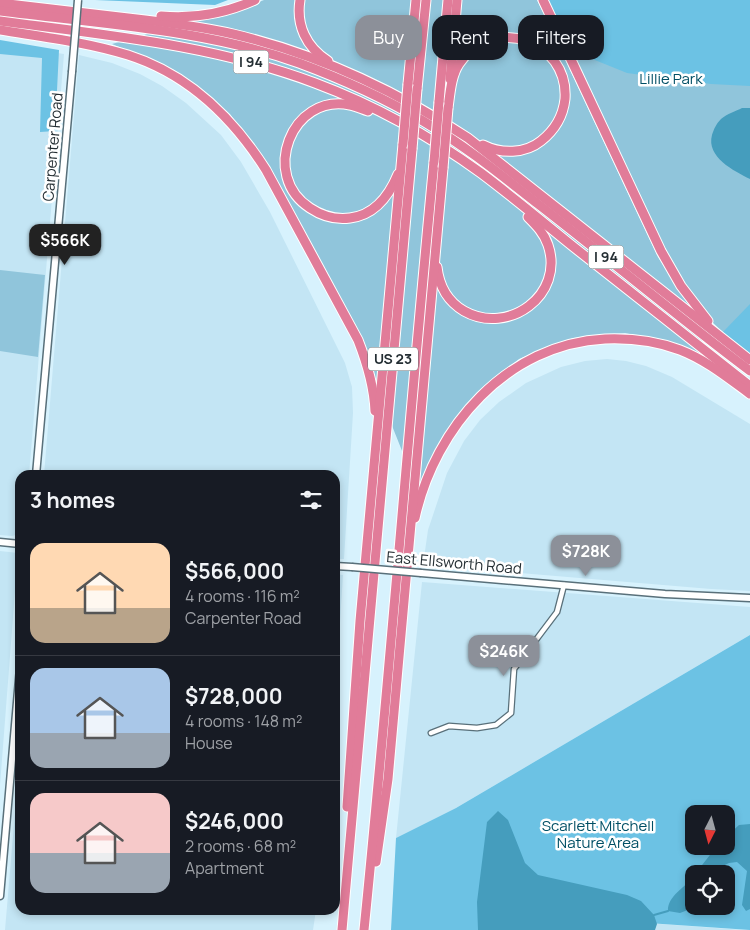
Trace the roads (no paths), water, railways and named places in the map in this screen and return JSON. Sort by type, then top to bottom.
[{"type":"highway","points":[[108,15],[133,14],[191,17],[215,14],[255,0]]},
{"type":"highway","points":[[300,0],[299,20],[308,43],[321,56],[341,68]]},
{"type":"highway","points":[[411,0],[412,15]]},
{"type":"highway","points":[[415,15],[416,0]]},
{"type":"highway","name":"US 23","points":[[342,930],[426,0]]},
{"type":"highway","name":"US 23","points":[[364,930],[396,601],[419,314],[448,0]]},
{"type":"highway","points":[[367,899],[376,867],[388,779],[457,0]]},
{"type":"highway","points":[[543,0],[661,251],[691,301],[729,343]]},
{"type":"highway","points":[[0,3],[108,15],[198,27],[234,34],[341,68],[376,84],[426,111],[468,138],[750,360]]},
{"type":"highway","name":"I 94","points":[[0,11],[174,33],[238,45],[327,74],[381,98],[424,122],[478,157],[750,371]]},
{"type":"highway","name":"I 94","points":[[0,21],[158,42],[239,58],[316,83],[390,116],[456,156],[514,199],[750,386]]},
{"type":"highway","points":[[0,30],[103,48],[150,64],[194,89],[214,105],[234,126],[266,170],[358,340],[367,362],[371,383],[376,441]]},
{"type":"highway","points":[[449,97],[455,72],[462,59],[477,46],[488,40],[500,37],[514,37],[527,40],[538,46],[551,57],[560,72],[565,92],[562,114],[556,126],[538,143],[525,149],[511,152],[488,148],[468,138]]},
{"type":"highway","points":[[348,861],[346,820],[360,621],[410,60]]},
{"type":"highway","points":[[390,116],[379,116],[345,104],[316,110],[297,125],[290,136],[284,159],[286,172],[289,184],[306,205],[324,216],[345,219],[369,212],[378,205],[393,186],[401,162]]},
{"type":"highway","points":[[435,246],[440,284],[447,297],[458,308],[482,318],[508,317],[520,312],[533,303],[542,292],[548,279],[550,254],[543,234],[514,199]]},
{"type":"highway","points":[[408,550],[417,511],[430,473],[443,447],[462,417],[479,396],[496,381],[538,355],[567,345],[595,340],[622,339],[650,342],[678,350],[701,360],[750,394]]},
{"type":"main road","name":"Carpenter Road","points":[[36,470],[78,0]]},
{"type":"main road","points":[[0,542],[15,544]]},
{"type":"main road","name":"East Ellsworth Road","points":[[340,566],[672,594],[750,598]]},
{"type":"main road","points":[[0,896],[15,725]]},
{"type":"street","points":[[431,733],[449,726],[477,728],[496,725],[511,713],[514,669],[557,612],[564,585]]},
{"type":"waterway","points":[[654,915],[668,911]]},
{"type":"park label","name":"Lillie Park","points":[[671,79]]},
{"type":"park label","name":"Scarlett Mitchell Nature Area","points":[[598,834]]}]
